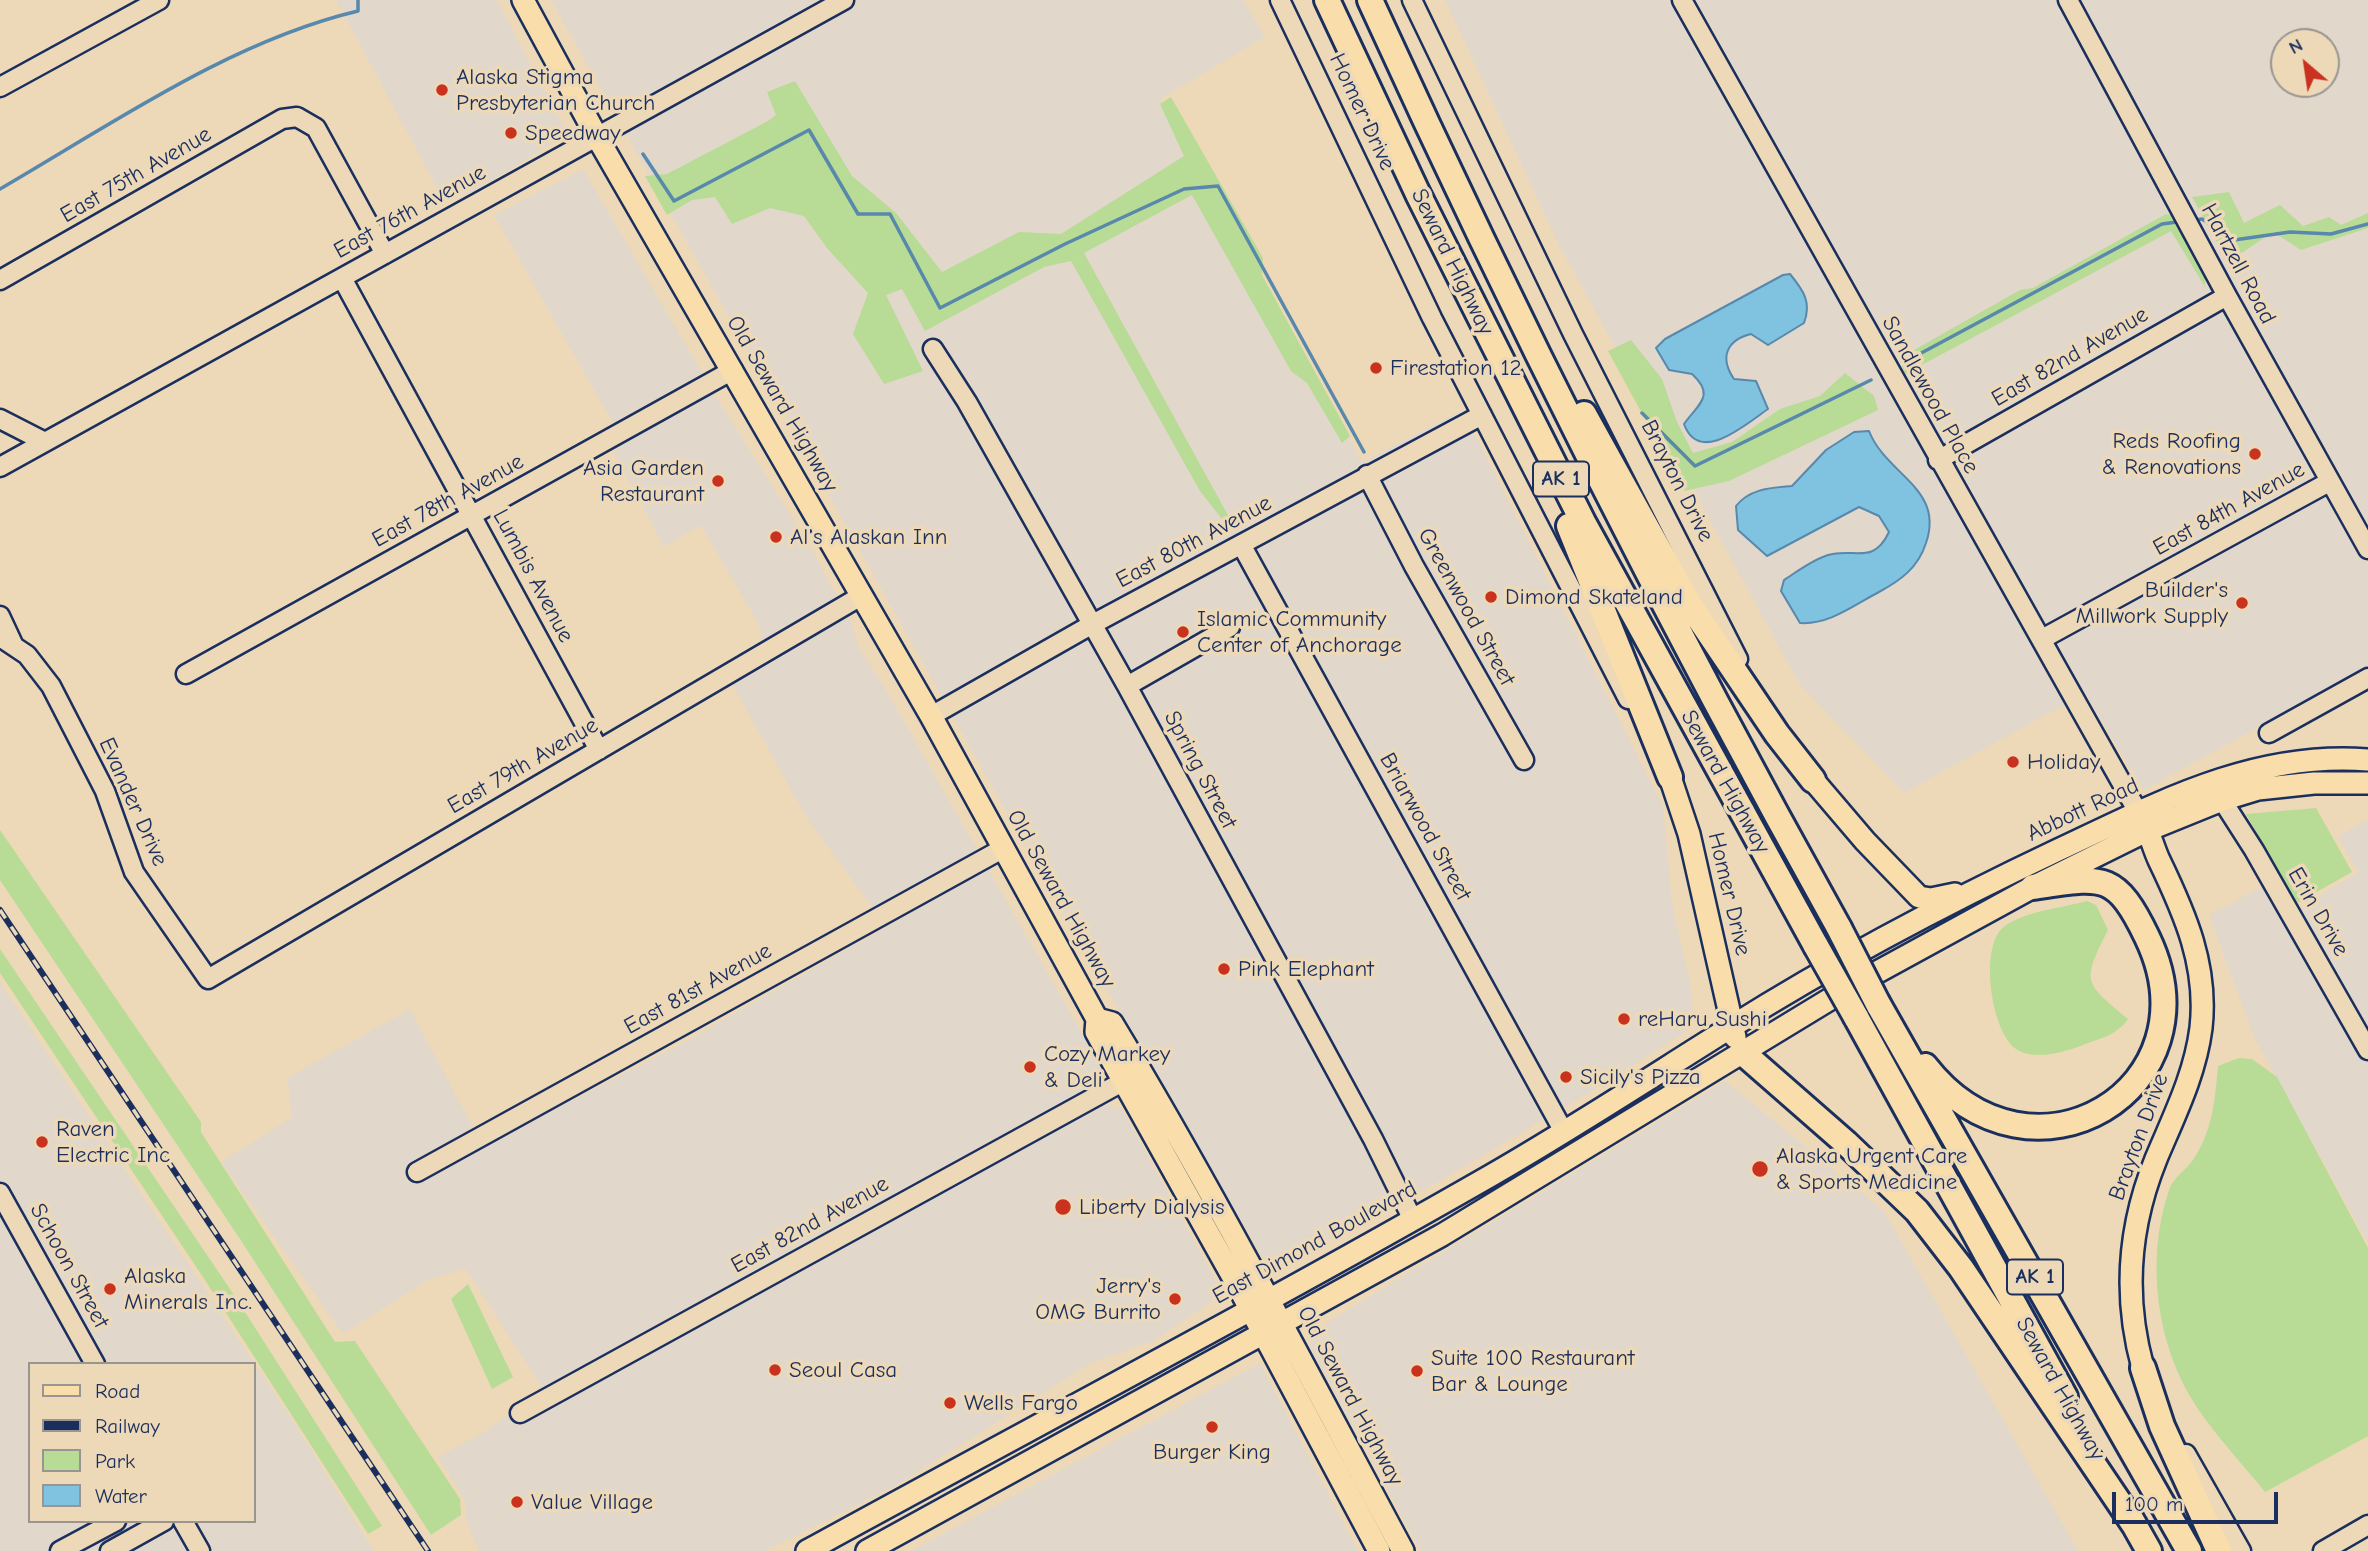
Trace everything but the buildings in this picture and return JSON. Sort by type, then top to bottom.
[{"type":"highway","name":"Seward Highway","points":[[1327,0],[1499,357],[1625,601],[2149,1551]]},
{"type":"highway","name":"Seward Highway","points":[[1370,0],[1421,113],[1586,453],[1700,678],[2189,1551]]},
{"type":"highway","points":[[1421,113],[1662,560],[1777,734],[1813,780]]},
{"type":"highway","points":[[1499,357],[1670,777]]},
{"type":"highway","points":[[1882,1002],[1933,1075],[1966,1104],[1996,1121],[2024,1128],[2058,1127],[2086,1118],[2111,1105],[2142,1072],[2160,1031],[2164,991],[2156,956],[2128,901],[2108,883],[2091,879],[2033,887]]},
{"type":"highway","points":[[1742,1052],[1853,1149],[1924,1219],[1961,1269],[2135,1526]]},
{"type":"highway","points":[[2143,1368],[2162,1426],[2219,1551]]},
{"type":"main road","name":"Old Seward Highway","points":[[523,0],[597,137],[931,716],[1097,1019],[1096,1032],[1403,1551]]},
{"type":"main road","name":"Abbott Road","points":[[1742,1052],[1850,987],[2033,887],[2143,821],[2189,789],[2241,772],[2301,760],[2368,760]]},
{"type":"main road","name":"Homer Drive","points":[[1670,777],[1689,834],[1732,1026],[1742,1052]]},
{"type":"main road","name":"Brayton Drive","points":[[1813,780],[1865,841],[1919,897],[1931,899],[1980,888]]},
{"type":"main road","name":"Abbott Road","points":[[1839,965],[1908,924],[1980,888],[2143,821],[2258,789],[2314,783],[2368,783]]},
{"type":"main road","name":"Brayton Drive","points":[[2143,821],[2192,934],[2202,1000],[2193,1068],[2149,1179],[2133,1237],[2129,1297],[2134,1336],[2143,1368]]},
{"type":"main road","name":"East Dimond Boulevard","points":[[807,1551],[1413,1220],[1564,1132],[1732,1026],[1839,965]]},
{"type":"main road","name":"Old Seward Highway","points":[[1097,1019],[1112,1023],[1203,1182],[1259,1304]]},
{"type":"main road","points":[[867,1551],[1456,1226],[1742,1052]]},
{"type":"main road","points":[[1124,1081],[1140,1092],[1174,1148],[1203,1182]]},
{"type":"main road","points":[[1456,1226],[1472,1210],[1556,1152],[1564,1132]]},
{"type":"main road","name":"Old Seward Highway","points":[[1273,1329],[1379,1551]]},
{"type":"main road","points":[[1006,1475],[1040,1439],[1136,1371]]},
{"type":"main road","points":[[867,1551],[919,1507],[998,1463],[1007,1442]]},
{"type":"street","points":[[0,87],[159,0]]},
{"type":"street","name":"East 76th Avenue","points":[[0,467],[844,0]]},
{"type":"street","name":"Homer Drive","points":[[1280,0],[1383,218],[1670,777]]},
{"type":"street","name":"Brayton Drive","points":[[1412,0],[1567,323],[1726,635],[1759,696],[1813,780]]},
{"type":"street","name":"Sandlewood Place","points":[[1682,0],[2143,821]]},
{"type":"street","name":"Hartzell Road","points":[[2068,0],[2227,296],[2368,549]]},
{"type":"street","name":"East 75th Avenue","points":[[0,280],[282,120],[297,117],[316,128],[385,254]]},
{"type":"street","name":"Lumbis Avenue","points":[[342,278],[599,750]]},
{"type":"street","name":"East 82nd Avenue","points":[[1938,460],[2227,296]]},
{"type":"street","name":"Spring Street","points":[[933,349],[967,402],[1127,686],[1373,1139],[1413,1220]]},
{"type":"street","name":"East 78th Avenue","points":[[186,674],[733,370]]},
{"type":"street","name":"East 80th Avenue","points":[[931,716],[1091,625],[1482,415]]},
{"type":"street","points":[[0,419],[45,442]]},
{"type":"street","name":"Greenwood Street","points":[[1367,475],[1414,566],[1524,760]]},
{"type":"street","name":"East 84th Avenue","points":[[2042,639],[2329,482]]},
{"type":"street","name":"Briarwood Street","points":[[1242,546],[1564,1132]]},
{"type":"street","name":"East 79th Avenue","points":[[208,979],[862,596]]},
{"type":"street","name":"Evander Drive","points":[[0,616],[7,642],[27,655],[51,686],[104,792],[134,872],[208,979]]},
{"type":"street","points":[[1127,686],[1230,627]]},
{"type":"street","points":[[2269,733],[2368,678]]},
{"type":"street","name":"Erin Drive","points":[[2222,800],[2254,850],[2368,1050]]},
{"type":"street","name":"East 81st Avenue","points":[[417,1172],[1004,848]]},
{"type":"street","name":"East 82nd Avenue","points":[[520,1413],[1124,1081]]},
{"type":"street","name":"Schoon Street","points":[[0,1193],[94,1362]]},
{"type":"street","name":"Brayton Drive","points":[[2143,1368],[2179,1441],[2241,1551]]},
{"type":"street","points":[[60,1551],[112,1523]]},
{"type":"street","points":[[110,1551],[160,1523]]},
{"type":"street","points":[[184,1523],[200,1551]]},
{"type":"street","points":[[2323,1551],[2368,1525]]},
{"type":"shaded area","points":[[336,0],[497,0],[564,127],[557,141],[473,192],[444,201]]},
{"type":"shaded area","points":[[551,0],[1243,0],[1265,37],[1160,99],[1195,155],[1362,462],[1460,411],[1478,441],[1663,806],[1672,903],[1692,992],[1693,1027],[1607,1082],[1443,1179],[1275,1269],[1264,1261],[1085,952]]},
{"type":"shaded area","points":[[1445,0],[2368,0],[2368,667],[2144,790],[2086,696],[2058,708],[1904,793],[1800,685],[1558,243]]},
{"type":"shaded area","points":[[583,169],[718,400],[806,539],[851,621],[859,648],[886,690],[1102,1068],[1100,1082],[1094,1086],[1106,1104],[1122,1109],[1217,1283],[1214,1300],[1153,1341],[1091,1363],[897,1485],[765,1551],[479,1551],[467,1524],[465,1501],[438,1457],[486,1431],[542,1388],[466,1269],[428,1280],[343,1334],[221,1162],[292,1117],[287,1078],[410,1009],[483,1146],[676,1047],[909,914],[875,911],[806,817],[731,682],[761,643],[760,627],[701,525],[664,547],[615,455],[614,425],[494,215]]},
{"type":"shaded area","points":[[2368,820],[2368,1243],[2254,1037],[2209,915],[2263,886],[2297,910],[2358,872],[2337,836]]},
{"type":"shaded area","points":[[0,982],[254,1362],[28,1362],[28,1523],[256,1523],[256,1366],[374,1551],[0,1551]]},
{"type":"shaded area","points":[[1725,1081],[1884,1211],[2078,1551],[1421,1551],[1308,1344],[1313,1331]]},
{"type":"shaded area","points":[[1260,1363],[1358,1551],[911,1551]]},
{"type":"green space","points":[[795,81],[852,176],[896,213],[942,272],[1019,232],[1061,234],[1184,156],[1160,104],[1171,97],[1263,258],[1262,275],[1350,436],[1342,443],[1307,383],[1291,371],[1192,195],[1084,253],[1230,519],[1222,519],[1200,491],[1071,261],[1044,267],[925,331],[902,289],[886,295],[923,371],[884,384],[853,334],[868,293],[827,248],[804,216],[770,208],[732,224],[715,197],[692,200],[667,215],[645,176],[667,174],[768,121],[776,115],[767,92]]},
{"type":"green space","points":[[2229,192],[2244,223],[2280,205],[2303,226],[2329,217],[2341,225],[2368,213],[2368,228],[2301,250],[2273,232],[2228,262],[2192,197]]},
{"type":"green space","points":[[2166,214],[2178,217],[2205,278],[2205,287],[2171,231],[1905,374],[1902,367],[1907,354],[2020,290],[2033,288]]},
{"type":"green space","points":[[1631,340],[1662,379],[1677,422],[1693,453],[1732,442],[1780,409],[1820,396],[1845,373],[1874,396],[1878,410],[1729,481],[1684,491],[1608,351]]},
{"type":"green space","points":[[2316,808],[2352,872],[2297,903],[2246,814]]},
{"type":"green space","points":[[0,830],[201,1122],[201,1132],[335,1342],[355,1341],[460,1499],[461,1515],[431,1535],[240,1239],[0,880]]},
{"type":"green space","points":[[2087,901],[2096,905],[2108,930],[2094,961],[2091,981],[2095,989],[2128,1019],[2114,1032],[2076,1048],[2040,1055],[2023,1053],[2007,1040],[1994,1007],[1990,968],[1997,936],[2005,926],[2023,917]]},
{"type":"green space","points":[[0,949],[234,1295],[382,1526],[368,1534],[203,1277],[0,973]]},
{"type":"green space","points":[[2239,1058],[2252,1059],[2277,1077],[2368,1248],[2368,1436],[2265,1492],[2206,1420],[2184,1385],[2172,1359],[2164,1331],[2157,1274],[2162,1217],[2169,1190],[2195,1157],[2206,1135],[2214,1102],[2218,1066]]},
{"type":"green space","points":[[468,1284],[513,1377],[492,1389],[451,1299]]},
{"type":"water","points":[[1790,274],[1807,302],[1804,323],[1768,345],[1751,334],[1736,340],[1726,357],[1734,379],[1756,381],[1768,409],[1723,438],[1711,442],[1700,441],[1691,436],[1684,424],[1702,400],[1703,388],[1692,374],[1669,370],[1656,348],[1665,339],[1783,275]]},
{"type":"water","points":[[1869,431],[1877,446],[1921,495],[1928,508],[1930,524],[1923,552],[1908,572],[1894,583],[1851,608],[1821,621],[1800,623],[1781,591],[1784,580],[1828,555],[1870,552],[1883,542],[1889,532],[1879,516],[1859,507],[1767,556],[1738,530],[1736,506],[1755,492],[1792,486],[1826,450],[1854,432]]},
{"type":"waterway","points":[[0,189],[129,112],[218,63],[264,42],[358,11],[358,0]]},
{"type":"waterway","points":[[643,154],[674,201],[809,130],[858,214],[890,214],[940,308],[1065,244],[1184,189],[1218,186],[1364,452]]},
{"type":"waterway","points":[[2196,220],[2202,219],[2234,240],[2290,232],[2331,234],[2368,224]]},
{"type":"waterway","points":[[1912,358],[2162,224],[2177,222]]},
{"type":"waterway","points":[[1642,413],[1695,466],[1871,380]]},
{"type":"railway","points":[[0,910],[428,1551]]},
{"type":"place","name":"Alaska Stigma Presbyterian Church","points":[[442,90]]},
{"type":"place","name":"Speedway","points":[[511,133]]},
{"type":"place","name":"Firestation 12","points":[[1376,368]]},
{"type":"place","name":"Reds Roofing & Renovations","points":[[2255,454]]},
{"type":"place","name":"Asia Garden Restaurant","points":[[718,481]]},
{"type":"place","name":"Al's Alaskan Inn","points":[[776,537]]},
{"type":"place","name":"Dimond Skateland","points":[[1491,597]]},
{"type":"place","name":"Builder's Millwork Supply","points":[[2242,603]]},
{"type":"place","name":"Islamic Community Center of Anchorage","points":[[1183,632]]},
{"type":"place","name":"Holiday","points":[[2013,762]]},
{"type":"place","name":"Pink Elephant","points":[[1224,969]]},
{"type":"place","name":"reHaru Sushi","points":[[1624,1019]]},
{"type":"place","name":"Cozy Markey & Deli","points":[[1030,1067]]},
{"type":"place","name":"Sicily's Pizza","points":[[1566,1077]]},
{"type":"place","name":"Raven Electric Inc","points":[[42,1142]]},
{"type":"place","name":"Alaska Urgent Care & Sports Medicine","points":[[1760,1169]]},
{"type":"place","name":"Liberty Dialysis","points":[[1063,1207]]},
{"type":"place","name":"Alaska Minerals Inc.","points":[[110,1289]]},
{"type":"place","name":"Jerry's OMG Burrito","points":[[1175,1299]]},
{"type":"place","name":"Seoul Casa","points":[[775,1370]]},
{"type":"place","name":"Suite 100 Restaurant Bar & Lounge","points":[[1417,1371]]},
{"type":"place","name":"Wells Fargo","points":[[950,1403]]},
{"type":"place","name":"Burger King","points":[[1212,1427]]},
{"type":"place","name":"Value Village","points":[[517,1502]]}]
